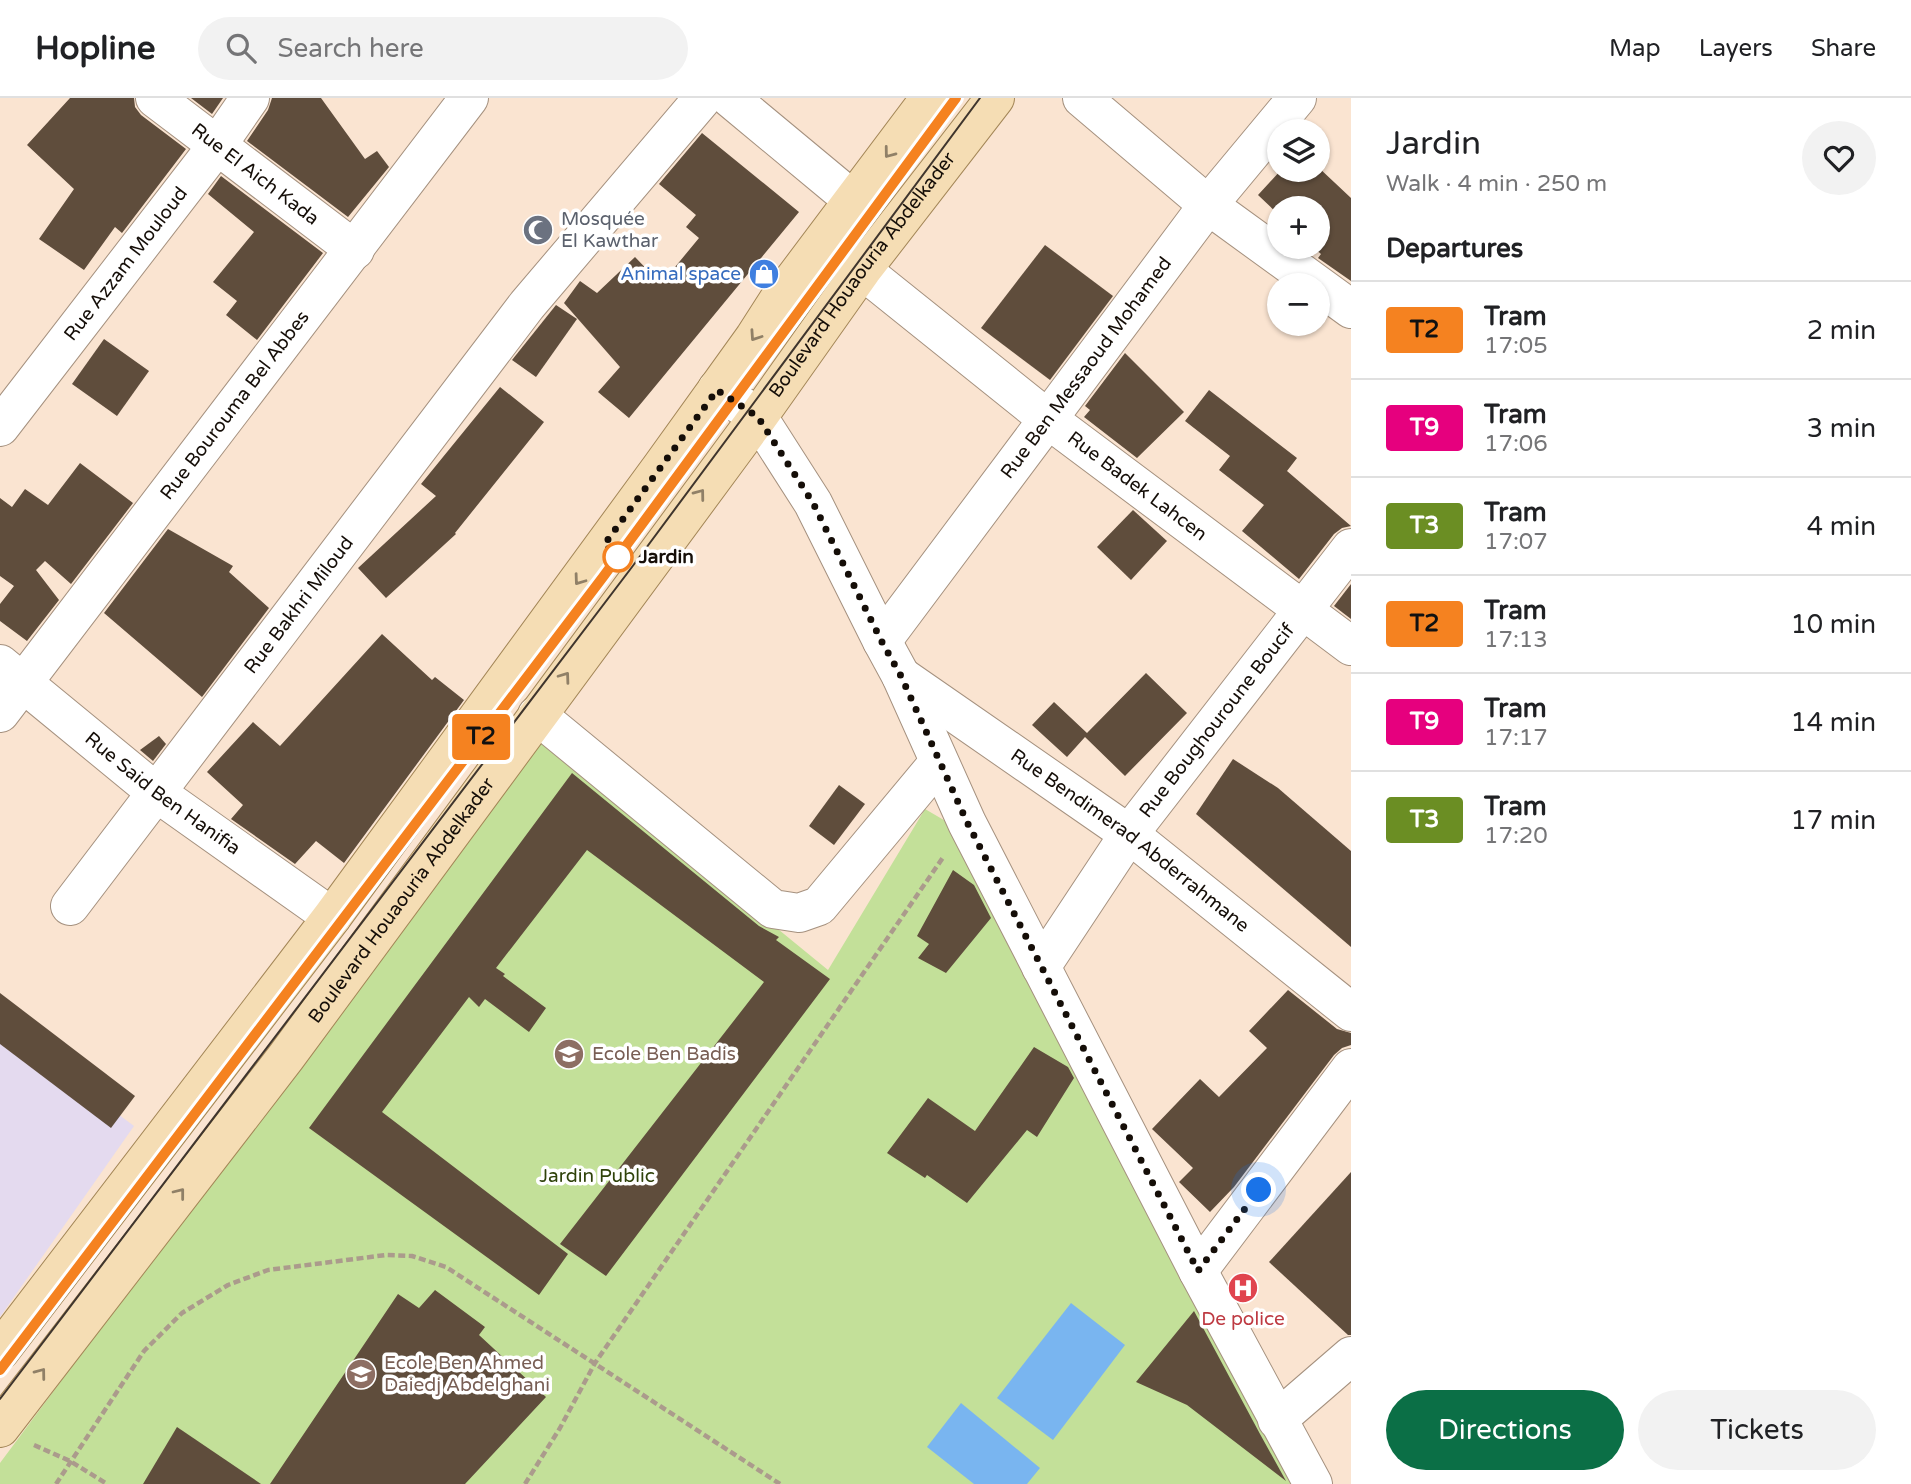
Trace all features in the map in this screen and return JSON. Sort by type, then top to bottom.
[{"type":"main road","points":[[0,1351],[332,918],[717,390],[779,299],[930,98]]},
{"type":"main road","name":"Boulevard Houaouria Abdelkader","points":[[12,1434],[758,417],[862,270],[995,98]]},
{"type":"street","name":"Rue El Aich Kada","points":[[155,98],[216,147],[355,250]]},
{"type":"street","name":"Rue Azzam Mouloud","points":[[0,427],[216,147],[250,98]]},
{"type":"street","name":"Rue Bourouma Bel Abbes","points":[[0,713],[11,673],[355,250],[469,98]]},
{"type":"street","name":"Rue Bakhri Miloud","points":[[70,906],[527,305],[703,98]]},
{"type":"street","points":[[730,98],[854,201]]},
{"type":"street","points":[[1082,98],[1208,205],[1351,309]]},
{"type":"street","name":"Rue Ben Messaoud Mohamed","points":[[882,642],[1208,205],[1297,98]]},
{"type":"street","name":"Rue Badek Lahcen","points":[[862,270],[1049,420],[1351,646]]},
{"type":"street","points":[[717,390],[758,417],[813,503],[901,676],[967,822],[1198,1271],[1312,1484]]},
{"type":"street","name":"Rue Boughouroune Boucif","points":[[1041,967],[1129,834],[1351,548]]},
{"type":"street","name":"Rue Said Ben Hanifia","points":[[11,673],[157,793],[332,918]]},
{"type":"street","name":"Rue Bendimerad Abderrahmane","points":[[901,676],[1129,834],[1351,1012]]},
{"type":"street","points":[[537,715],[773,909],[799,913],[819,905],[939,762]]},
{"type":"street","points":[[1198,1271],[1351,1068]]},
{"type":"street","points":[[1278,1420],[1351,1356]]},
{"type":"path","points":[[525,1484],[560,1428],[595,1363],[967,822]]},
{"type":"path","points":[[56,1484],[144,1351],[182,1312],[228,1285],[268,1270],[386,1255],[412,1256],[446,1267],[780,1484]]},
{"type":"path","points":[[12,1434],[70,1461],[107,1484]]},
{"type":"shaded area","points":[[0,1026],[134,1126],[0,1317]]},
{"type":"green space","name":"Jardin Public","points":[[542,736],[828,970],[925,809],[978,840],[1318,1484],[0,1484],[0,1463]]},
{"type":"water","points":[[1071,1303],[1125,1345],[1053,1440],[997,1398]]},
{"type":"water","points":[[961,1403],[1040,1468],[1027,1484],[974,1484],[927,1447]]},
{"type":"building","points":[[70,98],[134,98],[135,107],[141,115],[186,149],[122,233],[115,227],[84,270],[39,239],[74,189],[27,145]]},
{"type":"building","points":[[191,98],[223,98],[212,114]]},
{"type":"building","points":[[272,98],[321,98],[365,159],[377,151],[389,167],[348,217],[247,141],[268,110]]},
{"type":"building","points":[[702,133],[799,212],[629,418],[598,392],[620,367],[564,303],[580,281],[597,293],[635,257],[661,284],[699,238],[686,227],[696,215],[659,184]]},
{"type":"building","points":[[221,176],[323,253],[257,340],[226,315],[237,301],[213,282],[254,232],[208,194]]},
{"type":"building","points":[[1330,178],[1351,198],[1351,281],[1319,259],[1330,259],[1330,196],[1267,196],[1267,204],[1258,195],[1270,182],[1330,182]]},
{"type":"building","points":[[1045,245],[1113,296],[1050,380],[981,328]]},
{"type":"building","points":[[556,305],[577,319],[536,377],[512,360]]},
{"type":"building","points":[[104,339],[149,371],[117,416],[72,384]]},
{"type":"building","points":[[1125,353],[1184,412],[1137,458],[1084,417],[1090,410],[1085,406]]},
{"type":"building","points":[[500,387],[544,422],[456,534],[386,598],[358,568],[436,496],[421,484]]},
{"type":"building","points":[[1209,390],[1297,458],[1287,471],[1351,526],[1334,534],[1299,579],[1242,531],[1264,505],[1219,470],[1230,456],[1185,421]]},
{"type":"building","points":[[80,463],[133,503],[71,584],[45,561],[36,570],[59,600],[27,641],[0,621],[0,604],[14,586],[0,576],[0,498],[12,507],[25,489],[48,505]]},
{"type":"building","points":[[1133,510],[1167,541],[1131,580],[1097,547]]},
{"type":"building","points":[[168,529],[233,566],[229,572],[269,608],[202,697],[104,613]]},
{"type":"building","points":[[1351,584],[1351,619],[1334,606]]},
{"type":"building","points":[[382,634],[432,680],[435,677],[464,700],[344,863],[316,841],[295,864],[231,819],[243,805],[207,772],[253,722],[280,746]]},
{"type":"building","points":[[1146,673],[1187,713],[1125,776],[1085,737],[1067,757],[1032,725],[1054,702],[1087,733]]},
{"type":"building","points":[[159,736],[166,744],[153,761],[140,750]]},
{"type":"building","points":[[1233,759],[1278,788],[1351,851],[1351,947],[1196,814]]},
{"type":"building","points":[[572,773],[759,926],[779,937],[776,940],[830,979],[606,1276],[560,1244],[764,982],[587,850],[496,968],[546,1008],[529,1032],[485,999],[479,1007],[469,997],[382,1112],[568,1254],[539,1295],[309,1128]]},
{"type":"building","points":[[839,785],[865,804],[834,845],[809,826]]},
{"type":"building","points":[[953,870],[974,885],[991,918],[946,973],[918,958],[929,944],[917,936]]},
{"type":"building","points":[[1288,990],[1337,1029],[1351,1033],[1351,1045],[1334,1055],[1234,1187],[1210,1212],[1179,1182],[1193,1168],[1152,1129],[1200,1079],[1219,1097],[1267,1048],[1249,1031]]},
{"type":"building","points":[[0,993],[135,1096],[111,1128],[0,1044]]},
{"type":"building","points":[[1034,1047],[1068,1067],[1074,1078],[1037,1137],[1027,1130],[967,1203],[927,1175],[925,1178],[887,1153],[928,1098],[975,1131]]},
{"type":"building","points":[[1351,1172],[1351,1335],[1348,1335],[1269,1262]]},
{"type":"building","points":[[435,1290],[485,1327],[479,1335],[546,1397],[465,1484],[270,1484],[398,1294],[419,1308]]},
{"type":"building","points":[[1194,1311],[1286,1481],[1187,1405],[1136,1382]]},
{"type":"building","points":[[177,1427],[261,1484],[143,1484]]},
{"type":"tram line","points":[[0,1370],[618,557],[956,98]]},
{"type":"tram line","name":"T2","points":[[0,1370],[603,577],[956,98]]},
{"type":"tram line","points":[[0,1399],[632,567],[980,98]]},
{"type":"place","name":"Mosquée El Kawthar","points":[[538,230]]},
{"type":"place","name":"Animal space","points":[[764,274]]},
{"type":"place","name":"Jardin","points":[[618,557]]},
{"type":"place","name":"Ecole Ben Badis","points":[[569,1054]]},
{"type":"place","name":"De police","points":[[1243,1288]]},
{"type":"place","name":"Ecole Ben Ahmed Daiedj Abdelghani","points":[[361,1374]]},
{"type":"route","points":[[618,557],[604,545],[717,390],[758,417],[813,503],[901,676],[967,822],[1198,1271],[1259,1190]]}]
